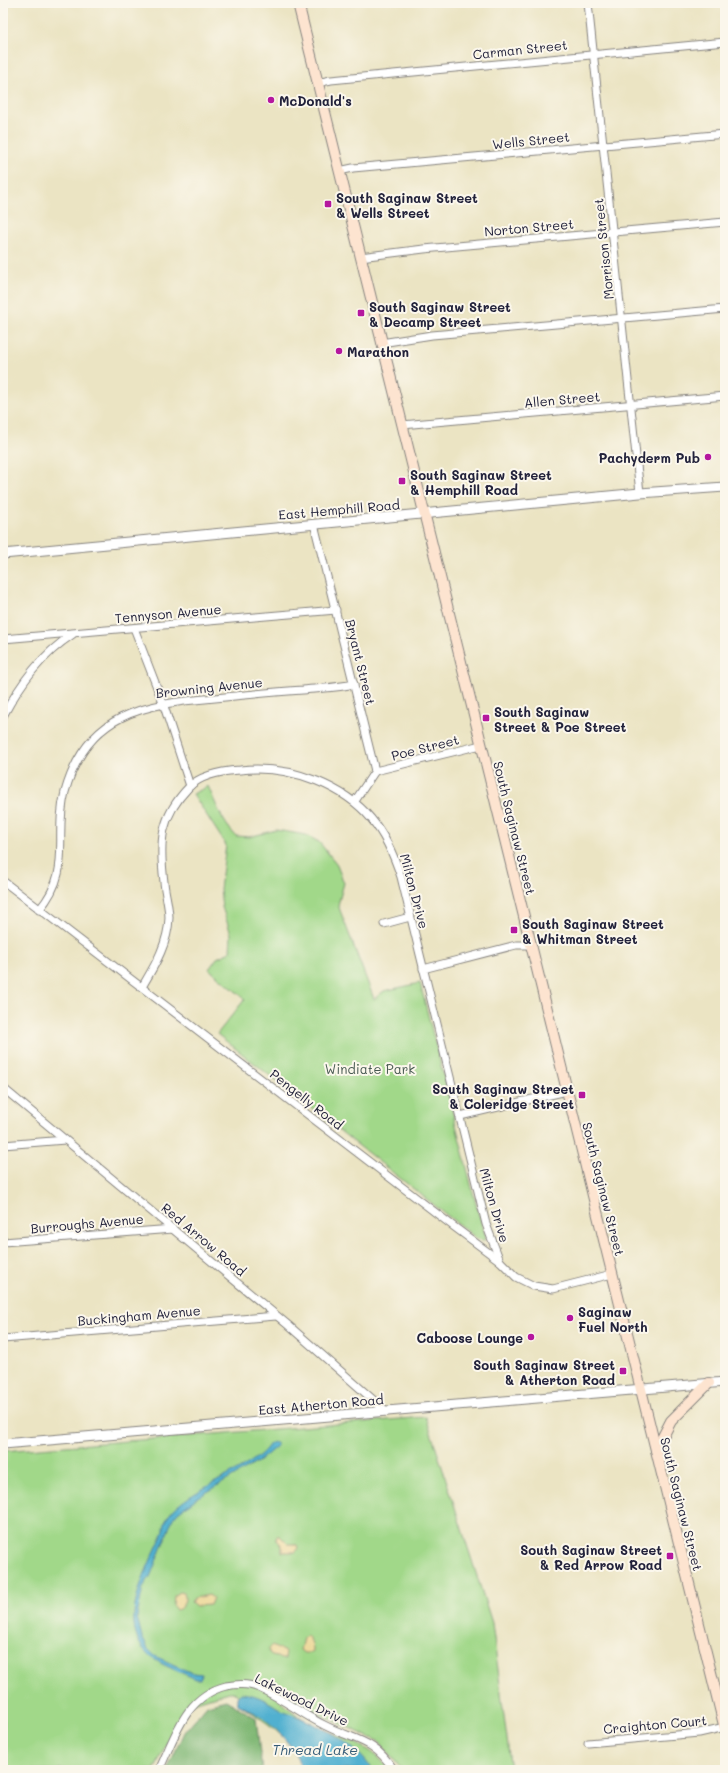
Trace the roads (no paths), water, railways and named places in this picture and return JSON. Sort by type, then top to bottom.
[{"type":"main road","name":"South Saginaw Street","points":[[298,3],[725,1728]]},
{"type":"main road","points":[[656,1450],[671,1421],[709,1384]]},
{"type":"street","name":"Morrison Street","points":[[588,3],[640,494]]},
{"type":"street","name":"Carman Street","points":[[317,83],[331,80],[725,42]]},
{"type":"street","name":"Wells Street","points":[[339,171],[353,168],[725,134]]},
{"type":"street","name":"Norton Street","points":[[360,257],[432,248],[725,222]]},
{"type":"street","points":[[381,343],[432,335],[725,309]]},
{"type":"street","name":"Allen Street","points":[[402,426],[725,396]]},
{"type":"street","name":"East Hemphill Road","points":[[3,554],[725,487]]},
{"type":"street","name":"Bryant Street","points":[[314,524],[375,771]]},
{"type":"street","name":"Tennyson Avenue","points":[[3,639],[336,610]]},
{"type":"street","points":[[134,628],[163,703],[190,786]]},
{"type":"street","points":[[3,716],[17,691],[31,671],[56,646],[75,633]]},
{"type":"street","name":"Browning Avenue","points":[[39,910],[57,882],[61,865],[61,815],[71,774],[79,756],[89,742],[104,728],[123,716],[163,703],[354,684]]},
{"type":"street","name":"Poe Street","points":[[375,771],[481,745]]},
{"type":"street","name":"Milton Drive","points":[[142,987],[158,961],[166,940],[168,918],[161,845],[164,822],[173,805],[190,786],[208,776],[229,771],[247,769],[285,770],[331,787],[355,801],[373,820],[393,854],[486,1224],[500,1260]]},
{"type":"street","points":[[355,801],[375,771]]},
{"type":"street","name":"Pengelly Road","points":[[3,881],[453,1226],[500,1260],[516,1277],[534,1286],[553,1290],[612,1274]]},
{"type":"street","points":[[384,924],[410,917]]},
{"type":"street","points":[[423,969],[516,945],[531,945]]},
{"type":"street","name":"Red Arrow Road","points":[[3,1088],[363,1389],[387,1412]]},
{"type":"street","points":[[460,1116],[567,1091]]},
{"type":"street","points":[[3,1145],[65,1140]]},
{"type":"street","name":"Burroughs Avenue","points":[[3,1242],[173,1229]]},
{"type":"street","name":"Buckingham Avenue","points":[[3,1339],[276,1316]]},
{"type":"street","name":"East Atherton Road","points":[[3,1444],[725,1382]]},
{"type":"street","name":"Lakewood Drive","points":[[160,1770],[174,1737],[190,1709],[210,1692],[222,1687],[244,1684],[258,1688],[325,1726],[365,1741],[386,1758],[394,1770]]},
{"type":"street","name":"Craighton Court","points":[[588,1743],[699,1733],[725,1728]]},
{"type":"water","points":[[275,1442],[277,1446],[258,1462],[197,1498],[178,1512],[173,1518],[150,1577],[143,1587],[137,1617],[142,1637],[148,1649],[155,1656],[192,1673],[202,1674],[200,1679],[196,1679],[154,1659],[139,1643],[134,1628],[134,1612],[143,1577],[164,1531],[167,1518],[177,1506],[192,1495],[246,1465],[261,1454],[270,1443]]},
{"type":"water","name":"Thread Lake","points":[[241,1693],[262,1698],[283,1711],[304,1719],[338,1737],[358,1752],[372,1770],[301,1770],[300,1764],[293,1750],[277,1730],[260,1716],[237,1704],[237,1697]]},
{"type":"place","name":"McDonald's","points":[[271,100]]},
{"type":"place","name":"South Saginaw Street & Wells Street","points":[[328,204]]},
{"type":"place","name":"South Saginaw Street & Decamp Street","points":[[361,313]]},
{"type":"place","name":"Marathon","points":[[339,351]]},
{"type":"place","name":"Pachyderm Pub","points":[[708,457]]},
{"type":"place","name":"South Saginaw Street & Hemphill Road","points":[[402,481]]},
{"type":"place","name":"South Saginaw Street & Poe Street","points":[[486,718]]},
{"type":"place","name":"South Saginaw Street & Whitman Street","points":[[514,930]]},
{"type":"place","name":"South Saginaw Street & Coleridge Street","points":[[582,1095]]},
{"type":"place","name":"Saginaw Fuel North","points":[[570,1318]]},
{"type":"place","name":"Caboose Lounge","points":[[531,1337]]},
{"type":"place","name":"South Saginaw Street & Atherton Road","points":[[623,1371]]},
{"type":"place","name":"South Saginaw Street & Red Arrow Road","points":[[670,1556]]},
{"type":"park label","name":"Windiate Park","points":[[370,1068]]}]
